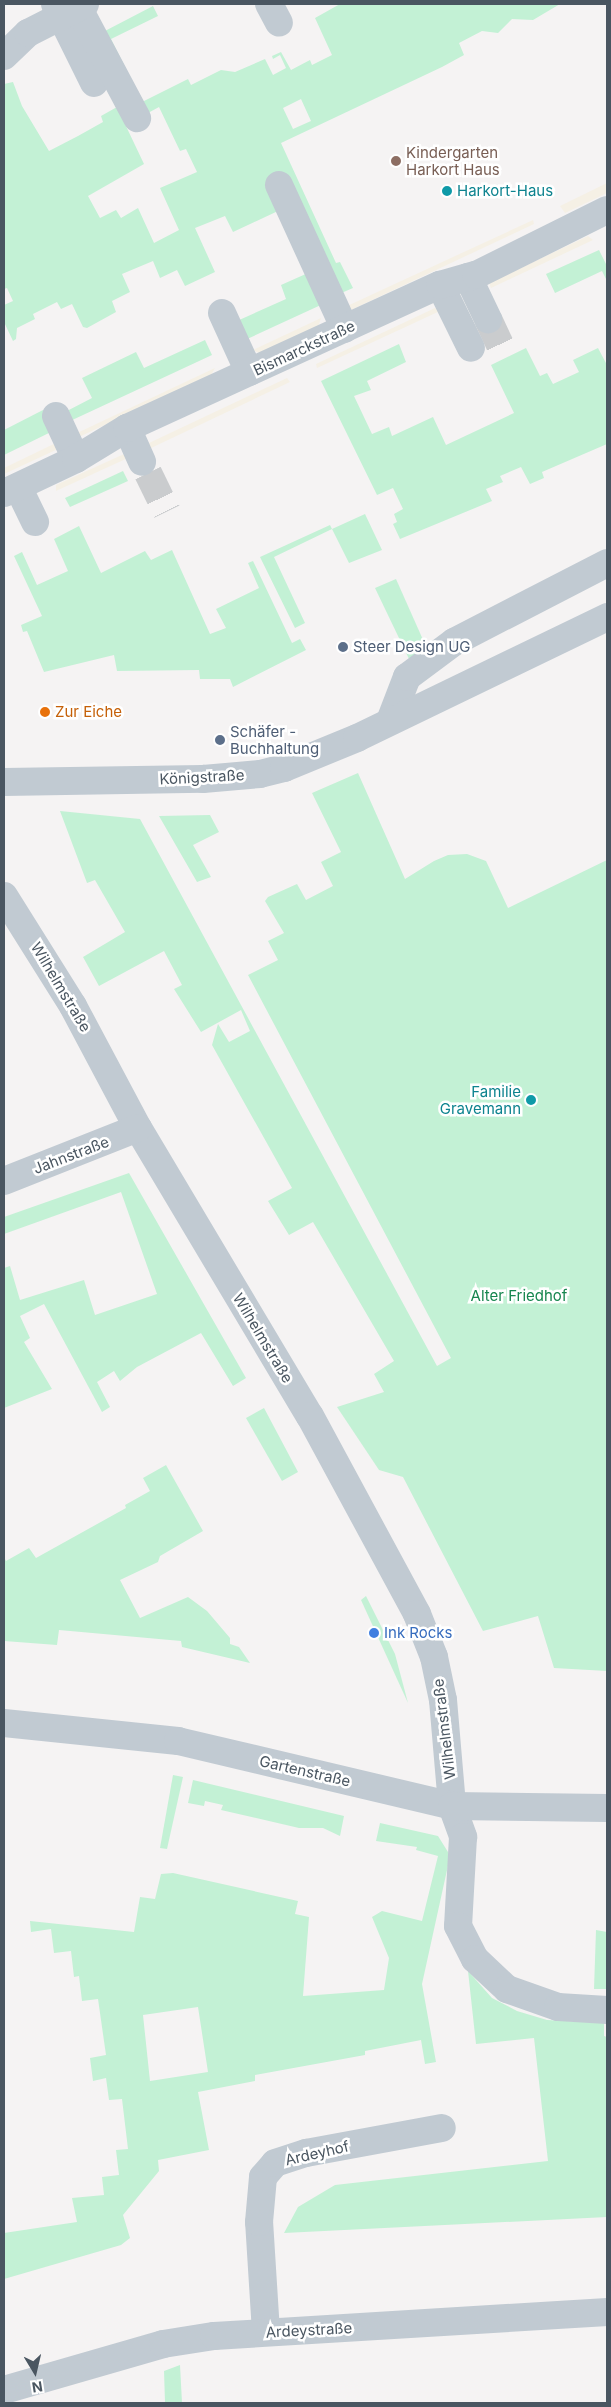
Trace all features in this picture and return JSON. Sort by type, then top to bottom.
[{"type":"street","points":[[4,56],[28,33],[69,8]]},
{"type":"street","points":[[69,8],[94,83]]},
{"type":"street","points":[[69,8],[137,118]]},
{"type":"street","points":[[279,185],[345,329]]},
{"type":"street","name":"Bismarckstraße","points":[[11,490],[76,459],[127,428],[440,285],[468,277],[607,210]]},
{"type":"street","points":[[468,277],[488,319]]},
{"type":"street","points":[[440,285],[471,348]]},
{"type":"street","points":[[215,320],[241,376]]},
{"type":"street","points":[[56,416],[76,459]]},
{"type":"street","points":[[127,428],[142,462]]},
{"type":"street","points":[[11,490],[35,522]]},
{"type":"street","points":[[390,721],[407,677],[454,642],[607,563]]},
{"type":"street","name":"Königstraße","points":[[4,782],[203,779],[260,774],[320,755],[607,617]]},
{"type":"street","name":"Wilhelmstraße","points":[[4,896],[73,1006],[138,1128],[310,1416],[417,1614],[434,1657],[443,1700],[452,1806],[463,1837],[458,1926],[475,1959],[507,1989],[558,2007],[607,2010]]},
{"type":"street","name":"Jahnstraße","points":[[4,1181],[138,1128]]},
{"type":"street","name":"Gartenstraße","points":[[4,1723],[178,1741],[452,1806],[607,1808]]},
{"type":"street","name":"Ardeyhof","points":[[266,2332],[258,2222],[263,2177],[275,2163],[306,2153],[442,2128]]},
{"type":"street","name":"Ardeystraße","points":[[11,2388],[163,2344],[266,2332],[607,2312]]},
{"type":"green space","points":[[340,4],[560,4],[533,20],[512,19],[498,33],[482,31],[459,43],[464,55],[281,143],[336,263],[340,262],[353,288],[339,294],[303,212],[287,221],[278,211],[233,232],[225,216],[195,228],[215,272],[185,286],[177,270],[160,278],[153,261],[122,274],[130,292],[112,301],[116,312],[87,328],[83,327],[72,304],[61,309],[57,302],[33,314],[35,319],[17,328],[16,339],[13,341],[4,322],[4,305],[13,301],[7,288],[4,289],[4,84],[13,82],[22,106],[49,151],[78,136],[103,122],[101,116],[117,107],[80,42],[85,40],[128,122],[125,124],[144,164],[88,196],[100,218],[116,210],[121,218],[138,208],[154,243],[179,230],[160,188],[197,172],[186,149],[180,151],[159,107],[148,113],[142,102],[188,79],[191,85],[221,70],[235,72],[265,59],[273,75],[286,68],[280,55],[273,59],[272,56],[281,52],[291,70],[310,60],[312,65],[332,55],[315,18]],"holes":[[[301,99],[311,121],[293,129],[283,108]]]},
{"type":"green space","points":[[153,6],[158,16],[111,39],[139,95],[103,32]]},
{"type":"green space","points":[[599,250],[607,266],[607,281],[602,271],[555,293],[546,274]]},
{"type":"green space","points":[[308,273],[323,304],[245,340],[237,321],[286,299],[281,285]]},
{"type":"green space","points":[[205,340],[212,355],[68,422],[65,412],[92,398],[82,378],[136,352],[144,368]]},
{"type":"green space","points":[[399,344],[406,362],[367,381],[371,390],[354,396],[372,434],[389,427],[392,436],[433,417],[446,445],[514,413],[491,365],[526,348],[540,376],[547,373],[553,384],[579,372],[573,360],[598,348],[607,365],[607,444],[542,472],[544,478],[530,484],[521,467],[500,476],[503,482],[486,489],[492,501],[400,539],[393,524],[397,522],[394,514],[403,509],[393,488],[377,495],[321,381]]},
{"type":"green space","points":[[43,410],[53,431],[4,455],[4,430]]},
{"type":"green space","points":[[123,471],[128,481],[70,507],[65,498]]},
{"type":"green space","points":[[365,514],[382,550],[349,563],[332,529]]},
{"type":"green space","points":[[330,525],[332,529],[274,557],[305,623],[295,628],[260,557]]},
{"type":"green space","points":[[79,526],[101,573],[145,551],[151,560],[172,550],[210,634],[226,628],[216,609],[259,588],[248,563],[253,561],[292,643],[300,639],[306,650],[233,687],[230,679],[200,679],[199,670],[117,671],[114,655],[44,672],[27,631],[23,632],[21,625],[42,616],[14,556],[22,552],[37,585],[68,571],[54,539]]},
{"type":"green space","points":[[396,579],[424,642],[421,652],[410,661],[375,588]]},
{"type":"green space","name":"Alter Friedhof","points":[[358,773],[405,879],[434,861],[448,855],[467,854],[486,861],[508,908],[607,860],[607,1671],[554,1668],[538,1616],[483,1631],[403,1477],[379,1470],[337,1407],[384,1392],[374,1374],[394,1361],[313,1222],[289,1235],[268,1201],[292,1188],[212,1045],[218,1024],[229,1042],[250,1031],[241,1010],[201,1032],[174,989],[182,985],[164,951],[99,986],[83,957],[125,932],[95,880],[87,883],[60,811],[140,819],[437,1366],[451,1358],[248,975],[278,960],[268,941],[284,933],[265,901],[268,897],[297,884],[306,900],[333,886],[321,862],[341,852],[312,793]]},
{"type":"green space","points":[[210,815],[219,832],[193,845],[211,877],[197,882],[159,816]]},
{"type":"green space","points":[[129,1173],[246,1378],[233,1386],[201,1333],[137,1367],[120,1381],[114,1371],[97,1382],[110,1407],[102,1412],[44,1304],[20,1316],[30,1338],[24,1342],[52,1389],[4,1408],[4,1268],[10,1266],[20,1300],[84,1280],[95,1315],[157,1294],[121,1192],[4,1234],[4,1217]]},
{"type":"green space","points":[[264,1408],[298,1472],[282,1481],[246,1418]]},
{"type":"green space","points":[[166,1465],[203,1531],[160,1556],[158,1562],[120,1580],[140,1618],[188,1597],[207,1611],[230,1638],[230,1644],[239,1647],[250,1663],[182,1647],[181,1641],[59,1630],[57,1645],[4,1641],[4,1557],[6,1561],[29,1548],[36,1558],[126,1508],[125,1505],[150,1491],[143,1478]]},
{"type":"green space","points":[[366,1596],[395,1654],[408,1703],[361,1600]]},
{"type":"green space","points":[[173,1775],[183,1777],[167,1849],[160,1848]]},
{"type":"green space","points":[[193,1780],[344,1816],[340,1836],[323,1828],[299,1828],[221,1810],[223,1805],[205,1801],[204,1806],[188,1803]]},
{"type":"green space","points":[[380,1823],[438,1836],[448,1852],[449,1861],[422,1984],[436,2062],[425,2064],[421,2040],[365,2051],[365,2055],[255,2075],[255,2081],[198,2092],[209,2150],[158,2160],[159,2171],[123,2215],[130,2238],[121,2245],[4,2279],[4,2233],[77,2222],[72,2198],[104,2195],[102,2177],[119,2175],[116,2150],[128,2149],[122,2099],[109,2100],[106,2078],[93,2081],[90,2058],[106,2055],[98,1999],[82,2001],[79,1976],[74,1977],[71,1951],[54,1953],[51,1929],[31,1932],[30,1921],[134,1932],[140,1897],[155,1899],[161,1874],[173,1873],[298,1901],[295,1914],[309,1917],[303,1996],[384,1990],[389,1958],[372,1917],[382,1911],[422,1921],[438,1856],[416,1850],[417,1847],[376,1841]],"holes":[[[198,2007],[208,2072],[150,2081],[143,2015]]]},
{"type":"green space","points":[[596,1930],[607,1932],[607,1989],[594,1989]]},
{"type":"green space","points":[[468,1971],[492,1998],[517,2011],[547,2020],[604,2023],[604,2036],[607,2037],[607,2217],[284,2233],[298,2207],[335,2185],[548,2161],[534,2038],[476,2044]]},
{"type":"green space","points":[[180,2365],[182,2403],[165,2403],[164,2371]]},
{"type":"sand","points":[[607,183],[607,193],[565,213],[560,206]]},
{"type":"sand","points":[[533,220],[534,224],[351,310],[345,307]]},
{"type":"sand","points":[[588,236],[593,240],[491,288],[489,283]]},
{"type":"sand","points":[[435,308],[440,311],[317,368],[316,364]]},
{"type":"sand","points":[[321,318],[318,327],[259,353],[253,350]]},
{"type":"sand","points":[[215,368],[211,375],[79,437],[75,434]]},
{"type":"sand","points":[[287,378],[290,382],[149,449],[149,443]]},
{"type":"sand","points":[[60,441],[58,449],[4,474],[4,468]]},
{"type":"sand","points":[[124,454],[130,457],[56,491],[56,485]]},
{"type":"tunnel","points":[[488,319],[500,345]]},
{"type":"tunnel","points":[[148,473],[167,512]]},
{"type":"place","name":"Kindergarten Harkort Haus","points":[[396,161]]},
{"type":"place","name":"Harkort-Haus","points":[[447,191]]},
{"type":"place","name":"Steer Design UG","points":[[343,647]]},
{"type":"place","name":"Zur Eiche","points":[[45,712]]},
{"type":"place","name":"Schäfer - Buchhaltung","points":[[220,740]]},
{"type":"place","name":"Familie Gravemann","points":[[531,1100]]},
{"type":"place","name":"Ink Rocks","points":[[374,1633]]}]
